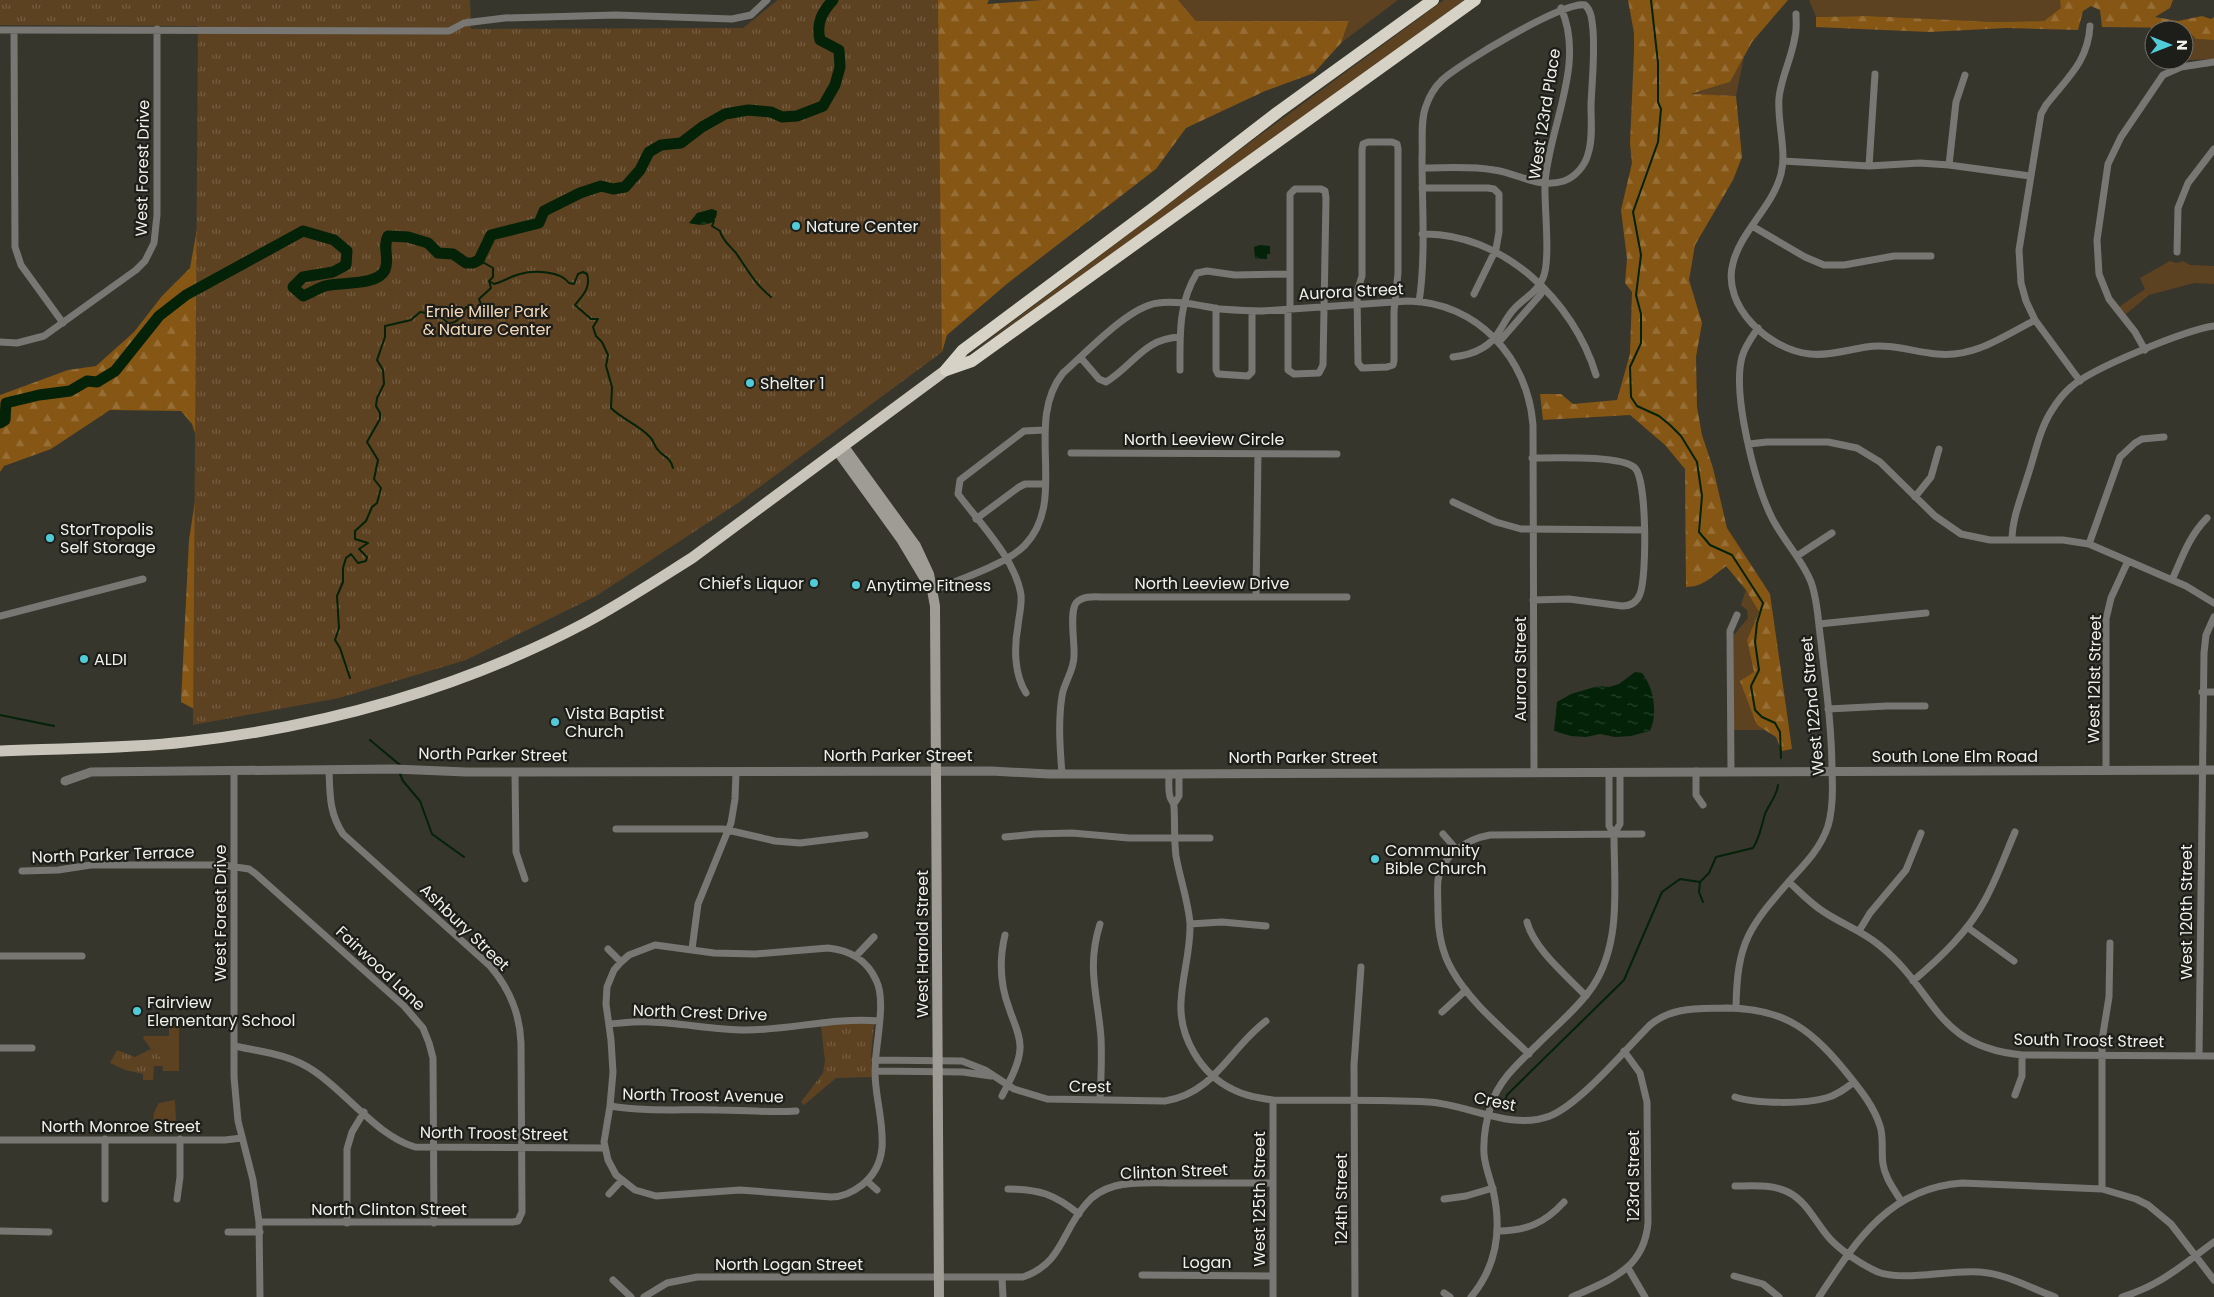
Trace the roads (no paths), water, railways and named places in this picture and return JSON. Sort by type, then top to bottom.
[{"type":"highway","points":[[0,751],[146,746],[242,735],[347,714],[440,686],[516,655],[585,623],[692,558],[946,370],[963,350],[1149,212],[1278,112],[1434,0]]},
{"type":"highway","points":[[946,370],[972,361],[1475,0]]},
{"type":"main road","name":"West Harold Street","points":[[840,449],[848,451],[916,546],[930,574],[936,623],[939,1297]]},
{"type":"street","points":[[0,30],[449,31],[464,23],[505,18],[616,15],[732,19],[751,15],[767,0]]},
{"type":"street","points":[[1419,302],[1421,280],[1422,234],[1422,168],[1423,121],[1425,107],[1441,81],[1515,28],[1537,16],[1573,3],[1583,4],[1587,7],[1591,17],[1593,40],[1590,147],[1585,162],[1571,178],[1546,183],[1530,181],[1502,171],[1485,168],[1422,168]]},
{"type":"street","name":"West 123rd Place","points":[[1504,322],[1514,308],[1529,298],[1540,284],[1546,267],[1546,183],[1569,61],[1569,36],[1566,20],[1561,8]]},
{"type":"street","points":[[1796,14],[1796,35],[1779,99],[1782,171],[1778,183],[1733,262],[1732,282],[1739,306],[1758,328],[1783,346],[1809,354],[1827,354],[1884,346],[1944,355],[1960,354],[1982,348],[2035,320]]},
{"type":"street","points":[[2080,381],[2035,320],[2026,301],[2019,261],[2030,176],[2041,114],[2085,55],[2090,26]]},
{"type":"street","name":"West Forest Drive","points":[[0,342],[17,343],[37,339],[50,333],[136,270],[145,261],[154,243],[157,214],[157,30]]},
{"type":"street","points":[[14,31],[15,247],[21,265],[63,323]]},
{"type":"street","points":[[2145,350],[2135,332],[2115,308],[2107,294],[2098,267],[2097,240],[2110,158],[2121,137],[2163,75],[2181,66],[2214,62]]},
{"type":"street","points":[[1869,166],[1875,74]]},
{"type":"street","points":[[1949,164],[1956,102],[1965,75]]},
{"type":"street","points":[[1392,142],[1398,146],[1398,273],[1395,302],[1394,361],[1389,367],[1362,368],[1359,365],[1357,292],[1362,276],[1362,150],[1364,143],[1392,142]]},
{"type":"street","points":[[2176,252],[2178,208],[2188,183],[2214,149]]},
{"type":"street","points":[[1783,161],[1869,166],[1920,163],[1949,164],[2030,176]]},
{"type":"street","points":[[1299,188],[1321,188],[1325,191],[1326,290],[1323,306],[1323,368],[1317,373],[1294,374],[1288,368],[1290,274],[1291,192],[1299,188]]},
{"type":"street","points":[[1422,188],[1488,188],[1497,191],[1498,232],[1494,252],[1474,294]]},
{"type":"street","points":[[1752,226],[1805,257],[1824,265],[1844,265],[1894,256],[1931,256]]},
{"type":"street","points":[[1422,234],[1457,238],[1494,252],[1521,268],[1540,284],[1568,316],[1588,354],[1596,375]]},
{"type":"street","points":[[1180,370],[1180,322],[1188,289],[1196,273],[1201,271],[1235,274],[1290,274]]},
{"type":"street","name":"West 123rd Place","points":[[1497,340],[1541,294],[1540,284]]},
{"type":"street","name":"Aurora Street","points":[[932,591],[1006,558],[1025,546],[1040,521],[1045,504],[1046,407],[1056,382],[1122,321],[1144,307],[1157,303],[1252,310],[1419,302],[1460,313],[1486,330],[1497,340],[1518,368],[1526,389],[1532,415],[1534,773]]},
{"type":"street","points":[[1216,308],[1217,373],[1223,376],[1248,376],[1252,368],[1252,310]]},
{"type":"street","points":[[1486,330],[1496,328],[1504,322]]},
{"type":"street","points":[[1453,357],[1476,352],[1497,340],[1504,322]]},
{"type":"street","points":[[2012,540],[2015,517],[2042,430],[2052,409],[2072,386],[2145,350],[2192,330],[2214,326]]},
{"type":"street","name":"West 122nd Street","points":[[1736,1008],[1737,973],[1744,944],[1760,915],[1815,852],[1828,826],[1833,796],[1828,710],[1819,624],[1812,585],[1797,556],[1784,540],[1765,503],[1740,408],[1740,365],[1745,347],[1758,328]]},
{"type":"street","points":[[1081,358],[1099,379],[1106,382],[1145,349],[1167,339],[1180,337]]},
{"type":"street","points":[[1026,693],[1018,674],[1016,661],[1021,596],[1014,573],[1006,558],[958,494],[958,489],[960,480],[1024,431],[1045,430]]},
{"type":"street","points":[[2089,544],[2120,457],[2142,439],[2164,437]]},
{"type":"street","points":[[1749,444],[1767,442],[1828,442],[1851,446],[1865,452],[1880,462],[1942,522],[1961,534],[1984,540],[2069,541],[2089,544],[2194,590],[2214,603]]},
{"type":"street","points":[[1915,496],[1931,477],[1939,449]]},
{"type":"street","name":"North Leeview Circle","points":[[1071,453],[1337,454]]},
{"type":"street","points":[[1256,596],[1258,454]]},
{"type":"street","points":[[1532,458],[1610,461],[1629,464],[1635,468],[1640,479],[1644,530],[1642,589],[1634,603],[1622,606],[1569,599],[1533,600]]},
{"type":"street","points":[[976,518],[1024,484],[1045,484]]},
{"type":"street","points":[[1453,502],[1511,527],[1533,529],[1644,530]]},
{"type":"street","points":[[2172,580],[2196,529],[2207,518]]},
{"type":"street","points":[[1797,556],[1832,533]]},
{"type":"street","name":"West 121st Street","points":[[2106,771],[2106,619],[2112,598],[2128,561]]},
{"type":"street","points":[[0,616],[143,579]]},
{"type":"street","name":"North Leeview Drive","points":[[1062,774],[1062,695],[1074,663],[1073,616],[1074,608],[1078,601],[1084,598],[1105,597],[1347,597]]},
{"type":"street","points":[[1819,624],[1926,612]]},
{"type":"street","points":[[1731,770],[1730,631],[1737,616]]},
{"type":"street","name":"West 120th Street","points":[[2199,1055],[2203,770],[2202,692],[2206,635],[2214,617]]},
{"type":"street","points":[[2202,692],[2214,692]]},
{"type":"street","points":[[1828,710],[1887,706],[1925,706]]},
{"type":"street","name":"North Parker Street","points":[[65,781],[91,772],[329,770],[1062,774],[1696,771]]},
{"type":"street","name":"Ashbury Street","points":[[329,770],[330,808],[336,824],[343,834],[490,966],[508,990],[514,1004],[521,1033],[522,1212],[518,1221]]},
{"type":"street","name":"South Lone Elm Road","points":[[1696,771],[2214,770]]},
{"type":"street","points":[[1696,771],[1696,795],[1703,805]]},
{"type":"street","name":"West Forest Drive","points":[[234,772],[234,1046],[236,1101],[260,1222],[260,1297]]},
{"type":"street","points":[[515,772],[516,852],[525,879]]},
{"type":"street","points":[[692,949],[698,904],[729,830],[733,814],[736,772]]},
{"type":"street","points":[[1609,772],[1609,826],[1614,834]]},
{"type":"street","points":[[1471,1297],[1488,1269],[1495,1253],[1498,1231],[1492,1188],[1484,1154],[1491,1103],[1504,1079],[1586,996],[1598,978],[1612,944],[1614,834],[1620,824],[1620,772]]},
{"type":"street","points":[[1169,774],[1170,796],[1174,804]]},
{"type":"street","points":[[1174,804],[1179,796],[1179,774]]},
{"type":"street","name":"Crest","points":[[1174,804],[1174,840],[1190,924],[1181,1014],[1187,1038],[1195,1054],[1214,1076],[1231,1089],[1272,1100],[1429,1102],[1514,1120],[1539,1119],[1564,1109],[1650,1025],[1664,1015],[1690,1009],[1736,1008],[1761,1011],[1785,1018],[1808,1032],[1831,1054],[1854,1082],[1876,1114],[1882,1133],[1883,1164],[1886,1174],[1901,1201]]},
{"type":"street","points":[[616,829],[729,830],[791,843],[822,842],[865,835]]},
{"type":"street","points":[[1913,981],[1940,957],[1967,927],[1985,900],[2015,832]]},
{"type":"street","points":[[1005,837],[1072,833],[1174,840],[1210,838]]},
{"type":"street","points":[[1859,931],[1878,904],[1901,878],[1912,860],[1921,833]]},
{"type":"street","points":[[1443,834],[1457,850]]},
{"type":"street","points":[[1528,1054],[1466,990],[1451,969],[1443,950],[1438,922],[1438,879],[1444,866],[1457,850],[1477,838],[1490,835],[1642,834]]},
{"type":"street","name":"North Parker Terrace","points":[[22,871],[58,870],[91,865],[234,867]]},
{"type":"street","name":"Fairwood Lane","points":[[234,867],[249,869],[256,874],[418,1020],[430,1043],[433,1058],[434,1223]]},
{"type":"street","name":"South Troost Street","points":[[1789,882],[1822,911],[1859,931],[1899,963],[1945,1022],[1964,1037],[1993,1050],[2022,1055],[2214,1056]]},
{"type":"street","points":[[1190,924],[1222,922],[1266,926]]},
{"type":"street","points":[[1527,922],[1529,931],[1538,946],[1586,996]]},
{"type":"street","points":[[1100,924],[1094,952],[1093,979],[1101,1037],[1100,1100]]},
{"type":"street","points":[[1967,927],[2014,961]]},
{"type":"street","points":[[1002,1096],[1015,1068],[1020,1049],[1018,1032],[1004,993],[1001,952],[1004,935]]},
{"type":"street","points":[[856,956],[874,937]]},
{"type":"street","points":[[2102,1189],[2102,1055],[2103,1032],[2109,997],[2110,943]]},
{"type":"street","points":[[651,946],[754,954],[828,948],[837,949],[856,956],[870,969],[879,986],[881,1002],[875,1060],[875,1090],[883,1146],[875,1171],[867,1180],[845,1195],[830,1197],[740,1190],[656,1196],[641,1193],[621,1181],[611,1168],[604,1148],[613,1072],[606,1004],[607,987],[614,970],[621,962],[629,955],[651,946]]},
{"type":"street","points":[[608,950],[621,962]]},
{"type":"street","points":[[0,956],[82,956]]},
{"type":"street","name":"124th Street","points":[[1355,1297],[1354,1101],[1356,1031],[1361,967]]},
{"type":"street","points":[[1442,1012],[1466,990]]},
{"type":"street","name":"North Crest Drive","points":[[609,1024],[649,1021],[705,1028],[747,1030],[780,1029],[860,1019],[879,1021]]},
{"type":"street","name":"Crest","points":[[937,1060],[962,1061],[975,1065],[1014,1089],[1047,1099],[1156,1101],[1179,1099],[1197,1090],[1214,1076],[1254,1031],[1266,1022]]},
{"type":"street","name":"North Troost Street","points":[[234,1046],[279,1054],[298,1062],[315,1072],[397,1140],[415,1147],[604,1148]]},
{"type":"street","points":[[0,1048],[32,1048]]},
{"type":"street","name":"123rd Street","points":[[1624,1051],[1640,1073],[1647,1102],[1647,1231],[1639,1254],[1628,1268]]},
{"type":"street","points":[[2015,1095],[2022,1076],[2022,1055]]},
{"type":"street","points":[[875,1060],[937,1060]]},
{"type":"street","points":[[875,1071],[937,1072]]},
{"type":"street","name":"Crest","points":[[937,1072],[963,1072],[994,1076]]},
{"type":"street","points":[[1735,1097],[1762,1102],[1813,1100],[1834,1095],[1854,1082]]},
{"type":"street","name":"West 125th Street","points":[[1272,1100],[1273,1297]]},
{"type":"street","name":"North Troost Avenue","points":[[610,1106],[643,1110],[796,1111]]},
{"type":"street","points":[[347,1223],[347,1148],[352,1132],[364,1112]]},
{"type":"street","name":"North Monroe Street","points":[[0,1140],[225,1140],[242,1138]]},
{"type":"street","points":[[177,1199],[180,1177],[180,1139]]},
{"type":"street","points":[[105,1140],[105,1199]]},
{"type":"street","points":[[867,1180],[877,1190]]},
{"type":"street","points":[[609,1194],[621,1181]]},
{"type":"street","name":"Clinton Street","points":[[939,1278],[1023,1277],[1034,1273],[1049,1262],[1058,1252],[1079,1214],[1092,1198],[1104,1190],[1126,1184],[1272,1183]]},
{"type":"street","points":[[1819,1297],[1880,1216],[1901,1201],[1930,1189],[1962,1183],[2102,1189],[2122,1194],[2148,1205],[2171,1224],[2214,1280]]},
{"type":"street","points":[[1735,1186],[1775,1188],[1787,1192],[1804,1204],[1830,1239],[1871,1268],[1888,1274],[1982,1272],[2005,1277],[2055,1297]]},
{"type":"street","points":[[1444,1199],[1466,1196],[1492,1188]]},
{"type":"street","points":[[1008,1190],[1041,1191],[1079,1214]]},
{"type":"street","points":[[1498,1231],[1527,1228],[1547,1218],[1564,1202]]},
{"type":"street","name":"North Clinton Street","points":[[260,1222],[434,1223],[518,1221]]},
{"type":"street","points":[[0,1231],[50,1232]]},
{"type":"street","points":[[228,1232],[260,1232]]},
{"type":"street","points":[[2122,1297],[2155,1285],[2214,1242]]},
{"type":"street","points":[[1572,1297],[1628,1268],[1645,1297]]},
{"type":"street","name":"Logan","points":[[1142,1275],[1273,1276]]},
{"type":"street","points":[[1734,1276],[1763,1284],[1779,1297]]},
{"type":"street","name":"North Logan Street","points":[[644,1297],[667,1284],[689,1278],[939,1278]]},
{"type":"street","points":[[1002,1278],[1003,1297]]},
{"type":"street","points":[[612,1280],[631,1297]]},
{"type":"water","points":[[712,209],[717,211],[711,223],[698,225],[689,223],[697,213]]},
{"type":"water","points":[[1260,245],[1270,246],[1270,254],[1267,254],[1267,259],[1255,259],[1254,247]]},
{"type":"water","points":[[1635,672],[1642,673],[1652,693],[1654,716],[1650,731],[1631,736],[1615,737],[1600,734],[1586,737],[1571,736],[1554,731],[1557,702],[1571,694],[1598,686],[1609,687],[1619,684]]},
{"type":"waterway","points":[[0,423],[5,420],[6,403],[39,395],[70,391],[87,381],[97,382],[115,371],[159,316],[186,295],[303,231],[334,240],[347,251],[346,265],[333,272],[303,277],[293,287],[303,296],[325,286],[367,281],[381,275],[385,270],[387,261],[386,240],[388,236],[408,237],[428,243],[438,253],[453,254],[466,263],[473,263],[479,260],[491,235],[539,223],[544,211],[580,193],[601,186],[613,189],[625,187],[640,170],[649,152],[661,145],[681,143],[702,127],[725,114],[748,110],[771,112],[782,117],[797,116],[823,106],[835,85],[840,67],[839,50],[820,40],[819,34],[821,18],[833,0]]},
{"type":"waterway","points":[[1651,0],[1658,63],[1658,102],[1661,109],[1658,142],[1633,212],[1641,255],[1636,295],[1641,314],[1641,343],[1630,367],[1631,397],[1637,406],[1659,416],[1681,436],[1697,462],[1702,496],[1699,532],[1710,545],[1732,555],[1763,603],[1757,623],[1755,642],[1759,670],[1751,686],[1755,710],[1762,717],[1775,723],[1780,732],[1781,758]]},
{"type":"waterway","points":[[714,221],[712,226],[720,231],[724,240],[736,253],[756,282],[771,297]]},
{"type":"waterway","points":[[350,678],[340,648],[335,640],[339,628],[337,596],[343,582],[343,568],[346,558],[351,554],[358,563],[366,561],[367,557],[359,549],[368,543],[355,539],[355,531],[366,521],[372,507],[377,503],[381,488],[374,479],[378,460],[367,442],[380,419],[380,413],[376,406],[377,398],[384,384],[383,370],[377,360],[385,337],[385,326],[411,320],[420,312],[439,315],[448,323],[451,323],[459,318],[466,307],[469,308],[472,318],[476,317],[482,307],[479,299],[491,288],[489,281],[493,277],[493,268],[479,260]]},
{"type":"waterway","points":[[489,281],[494,284],[520,274],[540,272],[560,276],[569,283],[574,284],[578,274],[583,272],[587,274],[587,287],[575,305],[591,319],[598,319],[593,327],[596,336],[602,342],[608,355],[606,366],[612,387],[611,408],[645,433],[658,450],[670,461],[673,468]]},
{"type":"waterway","points":[[0,715],[54,726]]},
{"type":"waterway","points":[[370,740],[400,765]]},
{"type":"waterway","points":[[400,774],[403,781],[420,801],[432,834],[464,857]]},
{"type":"waterway","points":[[1505,1101],[1507,1095],[1624,980],[1662,892],[1680,879],[1700,882],[1709,873],[1716,857],[1753,848],[1778,785]]},
{"type":"waterway","points":[[1700,882],[1699,892],[1703,902]]},
{"type":"place","name":"Nature Center","points":[[796,226]]},
{"type":"place","name":"Shelter 1","points":[[750,383]]},
{"type":"place","name":"StorTropolis Self Storage","points":[[50,538]]},
{"type":"place","name":"Chief's Liquor","points":[[814,583]]},
{"type":"place","name":"Anytime Fitness","points":[[856,585]]},
{"type":"place","name":"ALDI","points":[[84,659]]},
{"type":"place","name":"Vista Baptist Church","points":[[555,722]]},
{"type":"place","name":"Community Bible Church","points":[[1375,859]]},
{"type":"place","name":"Fairview Elementary School","points":[[137,1011]]},
{"type":"park label","name":"Ernie Miller Park & Nature Center","points":[[487,320]]}]
